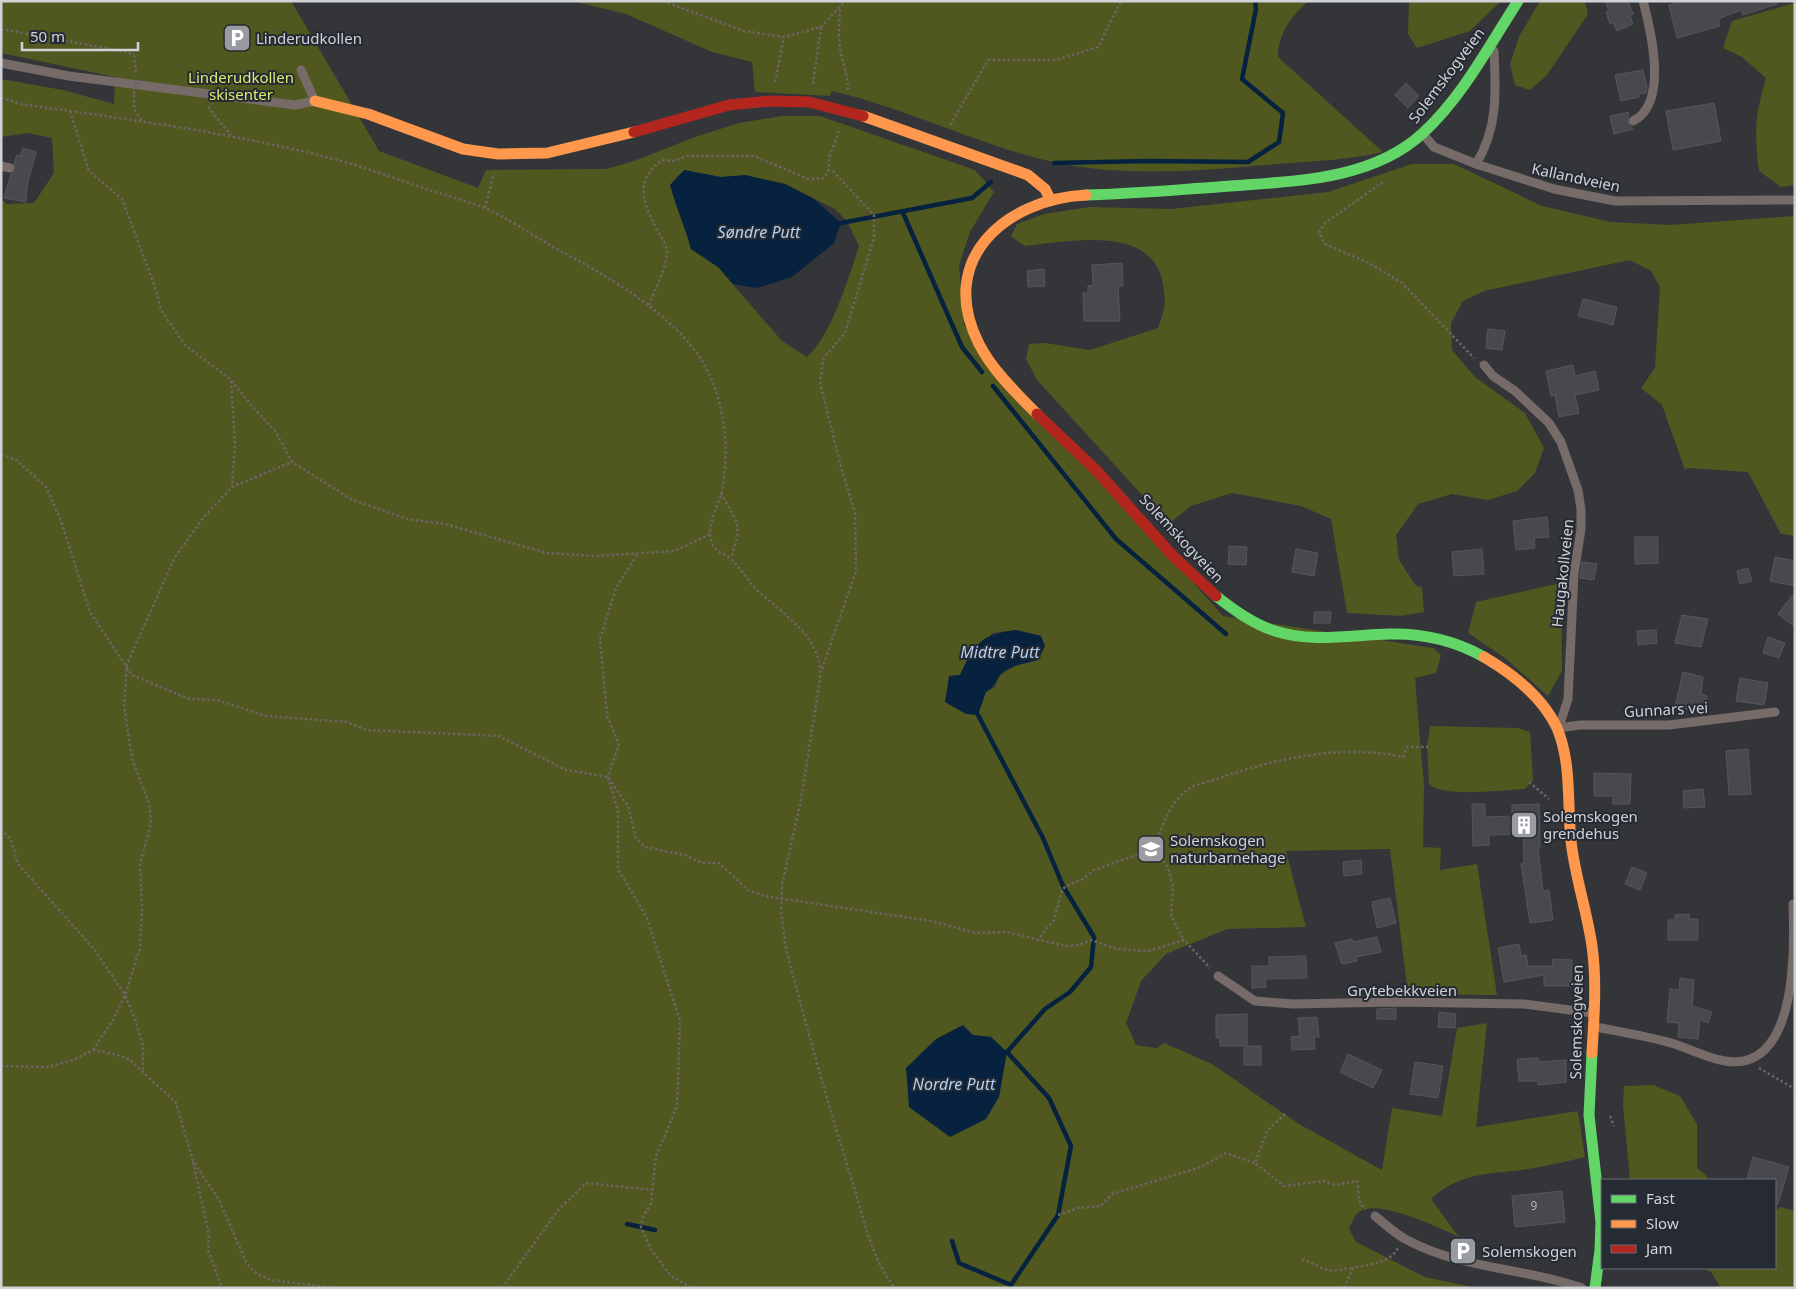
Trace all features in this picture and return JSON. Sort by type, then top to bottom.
[{"type":"street","name":"Solemskogveien","points":[[1518,1],[1456,92],[1422,134],[1411,144],[1381,160],[1334,176],[1050,199],[1026,207],[1005,220],[986,238],[979,248],[970,268],[967,285],[967,303],[972,326],[982,350],[1001,376],[1112,486],[1182,564],[1228,606],[1258,624],[1277,632],[1296,636],[1321,638],[1411,634],[1442,640],[1470,650],[1499,666],[1525,686],[1537,698],[1558,728],[1564,750],[1573,858],[1592,949],[1594,1014],[1590,1124],[1601,1240],[1594,1288]]},
{"type":"street","points":[[315,101],[368,114],[463,149],[498,154],[547,153],[728,105],[770,100],[809,102],[848,110],[939,144],[1028,174],[1045,189],[1050,199]]},
{"type":"lane","points":[[1633,121],[1640,118],[1646,109],[1655,78],[1656,62],[1643,1]]},
{"type":"lane","points":[[1476,164],[1487,147],[1492,128],[1496,80],[1493,38]]},
{"type":"lane","points":[[1,63],[69,76],[295,105],[315,101],[301,70]]},
{"type":"lane","name":"Kallandveien","points":[[1422,134],[1434,147],[1476,164],[1554,189],[1615,201],[1795,200]]},
{"type":"lane","name":"Haugakollveien","points":[[1484,365],[1493,376],[1516,391],[1549,423],[1561,442],[1578,490],[1581,529],[1574,574],[1568,699],[1558,728]]},
{"type":"lane","name":"Gunnars vei","points":[[1558,728],[1580,725],[1676,725],[1775,712]]},
{"type":"lane","points":[[1593,1027],[1673,1043],[1719,1060],[1737,1062],[1747,1060],[1773,1047],[1782,1035],[1789,1018],[1794,989],[1792,904]]},
{"type":"lane","name":"Grytebekkveien","points":[[1218,976],[1255,1001],[1293,1004],[1402,1002],[1524,1004],[1594,1014]]},
{"type":"lane","points":[[1375,1216],[1403,1238],[1441,1255],[1545,1276],[1582,1288]]},
{"type":"path","points":[[663,1],[744,31],[784,37],[821,27],[846,1]]},
{"type":"path","points":[[939,144],[988,60],[1056,60],[1098,47],[1121,1]]},
{"type":"path","points":[[840,9],[838,25],[841,54],[848,76],[848,110],[830,154],[831,169],[874,216],[874,238],[846,333],[824,360],[820,383],[841,467],[855,512],[856,570],[821,670],[801,800],[785,865],[781,899],[786,949],[838,1136],[873,1248],[880,1265],[895,1288]]},
{"type":"path","points":[[809,102],[821,27]]},
{"type":"path","points":[[1,29],[131,53],[136,63],[134,109],[143,123]]},
{"type":"path","points":[[770,100],[784,37]]},
{"type":"path","points":[[196,92],[232,136]]},
{"type":"path","points":[[1,98],[21,104],[232,136],[332,158],[485,208],[585,263],[649,305],[692,347],[709,375],[718,404],[726,442],[721,494],[711,523],[711,542],[716,550],[731,558],[758,590],[805,633],[817,651],[821,670]]},
{"type":"path","points":[[70,111],[89,171],[122,199],[156,290],[161,310],[185,345],[230,379],[250,405],[275,431],[292,462],[329,483],[351,499],[406,519],[445,524],[547,553],[596,556],[637,555],[675,551],[710,534]]},
{"type":"path","points":[[485,208],[498,154]]},
{"type":"path","points":[[649,305],[667,252],[663,239],[652,221],[642,186],[649,170],[662,160],[673,161],[687,156],[754,156],[808,179],[824,178],[831,169]]},
{"type":"path","points":[[1387,178],[1325,223],[1319,232],[1321,239],[1325,244],[1368,263],[1402,284],[1471,355],[1484,365]]},
{"type":"path","points":[[230,379],[235,443],[232,486]]},
{"type":"path","points":[[1,455],[15,459],[46,487],[61,521],[90,612],[127,664],[132,675],[189,699],[217,700],[266,716],[347,722],[366,730],[499,736],[566,770],[608,777],[628,806],[636,838],[646,847],[685,855],[702,863],[719,863],[748,890],[781,899],[931,921],[976,933],[1007,932],[1064,946],[1079,945],[1092,940],[1117,949],[1148,950],[1184,940]]},
{"type":"path","points":[[1,1066],[48,1066],[73,1060],[93,1050],[113,1020],[125,995],[140,948],[142,910],[140,864],[152,814],[132,759],[124,705],[127,664],[175,558],[203,518],[232,486],[292,462]]},
{"type":"path","points":[[721,494],[739,524],[739,534],[731,558]]},
{"type":"path","points":[[637,555],[616,588],[600,639],[607,716],[619,744],[608,777],[618,812],[618,869],[647,918],[680,1020],[677,1106],[656,1156],[651,1203],[643,1217],[641,1227],[650,1248],[672,1276],[692,1288]]},
{"type":"path","points":[[1154,849],[1170,806],[1188,789],[1277,760],[1338,752],[1385,753],[1403,757],[1407,747],[1428,747]]},
{"type":"path","points":[[1,829],[12,840],[18,864],[94,949],[125,995],[135,1018],[143,1046],[143,1073]]},
{"type":"path","points":[[1038,941],[1054,920],[1062,890],[1066,886],[1083,879],[1094,870],[1154,849]]},
{"type":"path","points":[[1154,849],[1168,868],[1173,887],[1171,916],[1184,940],[1218,976]]},
{"type":"path","points":[[93,1050],[129,1059],[176,1104],[193,1161],[209,1235],[208,1250],[222,1288]]},
{"type":"path","points":[[1747,1060],[1795,1088]]},
{"type":"path","points":[[1255,1163],[1267,1131],[1286,1114]]},
{"type":"path","points":[[1058,1215],[1078,1208],[1101,1206],[1112,1194],[1202,1167],[1226,1153],[1255,1163],[1284,1186],[1323,1181],[1334,1185],[1357,1181],[1360,1204],[1375,1216]]},
{"type":"path","points":[[193,1161],[219,1200],[247,1264],[257,1274],[271,1280],[336,1288]]},
{"type":"path","points":[[502,1288],[559,1209],[586,1184],[652,1190]]},
{"type":"path","points":[[1302,1259],[1329,1271],[1352,1268],[1393,1257],[1403,1238]]},
{"type":"path","points":[[1344,1288],[1352,1268]]},
{"type":"green space","name":"Linderudkollen skisenter","points":[[1,1],[291,1],[379,151],[478,188],[486,170],[606,169],[634,161],[695,137],[739,123],[782,116],[820,116],[975,170],[994,192],[970,232],[959,265],[964,325],[1223,616],[1433,648],[1441,655],[1436,673],[1415,678],[1424,786],[1423,847],[1441,848],[1440,870],[1477,864],[1497,995],[1408,994],[1390,849],[1286,851],[1306,927],[1227,929],[1166,954],[1141,981],[1126,1023],[1136,1045],[1157,1048],[1164,1043],[1212,1064],[1299,1124],[1382,1170],[1392,1108],[1442,1116],[1457,1028],[1487,1023],[1476,1127],[1578,1111],[1585,1157],[1535,1168],[1477,1176],[1454,1183],[1442,1190],[1431,1199],[1459,1237],[1424,1221],[1394,1211],[1368,1209],[1359,1212],[1354,1218],[1349,1229],[1356,1242],[1425,1277],[1476,1288],[1,1288],[1,199],[7,204],[34,203],[54,173],[52,138],[28,133],[1,137],[1,79],[63,90],[114,104],[115,77],[1,53]],"holes":[[[684,170],[721,177],[785,184],[835,209],[847,221],[859,246],[831,321],[824,335],[807,357],[782,341],[718,267],[691,249],[685,225],[675,203]],[[1016,630],[1041,636],[1038,660],[1015,666],[1000,675],[995,687],[986,692],[980,703],[949,677],[960,675],[992,633]],[[973,1035],[991,1037],[910,1107]]]},
{"type":"green space","points":[[573,1],[1309,1],[1291,19],[1283,33],[1278,57],[1383,152],[1331,160],[1187,171],[1126,171],[1066,165],[1011,151],[884,106],[832,91],[830,96],[755,92],[752,62],[712,52],[626,14]]},
{"type":"green space","points":[[1409,1],[1501,1],[1470,31],[1417,48],[1408,34]]},
{"type":"green space","points":[[1540,1],[1585,1],[1588,14],[1547,75],[1530,90],[1515,85],[1510,64],[1519,37]]},
{"type":"green space","points":[[1795,3],[1795,185],[1781,187],[1759,171],[1756,124],[1766,78],[1742,57],[1723,48],[1732,21]]},
{"type":"green space","points":[[1412,164],[1454,164],[1542,206],[1611,222],[1670,225],[1795,216],[1795,536],[1781,534],[1748,472],[1688,468],[1685,470],[1662,405],[1641,388],[1655,368],[1660,287],[1651,271],[1630,260],[1484,291],[1463,301],[1451,323],[1452,350],[1476,378],[1525,413],[1544,448],[1535,473],[1517,491],[1488,500],[1452,494],[1418,504],[1396,535],[1399,560],[1416,586],[1422,587],[1424,612],[1400,616],[1347,613],[1331,519],[1301,506],[1232,493],[1191,506],[1171,522],[1142,495],[1037,380],[1026,359],[1029,344],[1045,343],[1090,350],[1158,328],[1165,302],[1164,291],[1156,265],[1143,252],[1126,244],[1084,240],[1024,246],[1011,236],[1017,224],[1044,214],[1090,207],[1171,209],[1328,192]]},
{"type":"green space","points":[[1561,583],[1562,671],[1548,696],[1505,658],[1468,633],[1476,602]]},
{"type":"green space","points":[[1430,726],[1518,728],[1530,732],[1533,780],[1525,789],[1474,792],[1447,791],[1429,784],[1427,746]]},
{"type":"green space","points":[[1653,1085],[1680,1096],[1697,1124],[1697,1168],[1707,1176],[1708,1179],[1630,1179],[1623,1105],[1624,1086]]},
{"type":"green space","points":[[1780,1207],[1795,1211],[1795,1288],[1721,1288],[1711,1272],[1704,1269],[1776,1269],[1776,1210]]},
{"type":"water","name":"Søndre Putt","points":[[684,170],[720,177],[745,175],[785,184],[814,199],[841,223],[834,243],[792,277],[757,288],[733,284],[718,267],[691,249],[670,185]]},
{"type":"water","name":"Midtre Putt","points":[[1016,630],[1041,636],[1045,646],[1038,660],[1013,666],[1001,674],[990,690],[986,692],[978,715],[966,714],[945,702],[949,676],[960,675],[970,655],[980,642],[994,635]]},
{"type":"water","name":"Nordre Putt","points":[[963,1025],[973,1035],[991,1037],[1007,1052],[999,1097],[986,1119],[950,1137],[909,1107],[906,1068],[936,1039]]},
{"type":"building","points":[[1605,1],[1628,1],[1633,14],[1630,16],[1633,24],[1617,31],[1613,22],[1610,24],[1606,12],[1609,11]]},
{"type":"building","points":[[1684,1],[1776,1],[1777,4],[1743,15],[1741,10],[1718,19],[1720,26],[1677,38],[1669,5]]},
{"type":"building","points":[[1643,70],[1647,87],[1646,93],[1639,94],[1639,97],[1621,101],[1615,75]]},
{"type":"building","points":[[1406,83],[1419,96],[1408,108],[1395,95]]},
{"type":"building","points":[[1714,103],[1721,141],[1673,150],[1666,111]]},
{"type":"building","points":[[1629,112],[1627,122],[1633,129],[1614,134],[1610,116]]},
{"type":"building","points":[[23,148],[36,152],[27,186],[26,202],[4,198],[11,174],[16,170],[14,163],[17,155],[20,156]]},
{"type":"building","points":[[1122,263],[1123,286],[1118,286],[1120,321],[1084,321],[1083,293],[1088,293],[1088,286],[1093,285],[1092,265]]},
{"type":"building","points":[[1044,269],[1045,286],[1028,287],[1027,271]]},
{"type":"building","points":[[1583,299],[1617,307],[1613,325],[1578,316]]},
{"type":"building","points":[[1488,329],[1505,331],[1502,350],[1486,348]]},
{"type":"building","points":[[1573,365],[1575,376],[1595,371],[1599,390],[1575,395],[1579,413],[1559,417],[1555,395],[1551,396],[1546,371]]},
{"type":"building","points":[[1547,517],[1549,537],[1534,538],[1535,548],[1516,550],[1513,521]]},
{"type":"building","points":[[1635,537],[1658,537],[1658,563],[1635,564]]},
{"type":"building","points":[[1229,546],[1247,547],[1246,565],[1228,564]]},
{"type":"building","points":[[1296,549],[1318,553],[1314,576],[1292,572]]},
{"type":"building","points":[[1482,549],[1484,574],[1454,576],[1452,552]]},
{"type":"building","points":[[1775,557],[1795,561],[1795,586],[1770,581]]},
{"type":"building","points":[[1582,562],[1597,564],[1594,580],[1580,578]]},
{"type":"building","points":[[1748,568],[1752,581],[1740,584],[1737,571]]},
{"type":"building","points":[[1795,592],[1795,627],[1778,614]]},
{"type":"building","points":[[1314,612],[1331,612],[1330,623],[1314,623]]},
{"type":"building","points":[[1682,615],[1708,619],[1701,647],[1675,643]]},
{"type":"building","points":[[1656,630],[1657,643],[1638,645],[1637,631]]},
{"type":"building","points":[[1768,637],[1785,643],[1779,658],[1763,653]]},
{"type":"building","points":[[1683,672],[1703,677],[1701,694],[1707,696],[1703,713],[1675,706]]},
{"type":"building","points":[[1740,678],[1768,683],[1764,705],[1736,701]]},
{"type":"building","points":[[1748,749],[1751,794],[1729,795],[1726,751]]},
{"type":"building","points":[[1594,773],[1631,774],[1630,804],[1613,804],[1613,796],[1594,796]]},
{"type":"building","points":[[1703,789],[1705,807],[1684,808],[1683,791]]},
{"type":"building","points":[[1472,804],[1485,804],[1485,817],[1512,816],[1512,805],[1539,804],[1540,847],[1538,847],[1543,891],[1549,890],[1553,920],[1530,923],[1521,864],[1524,863],[1523,834],[1489,835],[1489,845],[1473,846]]},
{"type":"building","points":[[1361,860],[1362,874],[1344,876],[1343,862]]},
{"type":"building","points":[[1632,867],[1647,873],[1640,890],[1625,884]]},
{"type":"building","points":[[1390,898],[1396,923],[1377,928],[1372,902]]},
{"type":"building","points":[[1689,914],[1689,919],[1698,919],[1698,940],[1668,940],[1668,920],[1675,920],[1675,915]]},
{"type":"building","points":[[1377,937],[1381,952],[1356,957],[1357,961],[1342,964],[1335,943],[1352,939],[1353,942]]},
{"type":"building","points":[[1519,944],[1521,956],[1526,955],[1528,966],[1552,966],[1553,959],[1572,960],[1571,986],[1544,986],[1544,975],[1504,982],[1498,948]]},
{"type":"building","points":[[1306,956],[1307,978],[1265,979],[1266,987],[1252,988],[1252,966],[1269,966],[1269,957]]},
{"type":"building","points":[[1680,978],[1694,980],[1692,1006],[1712,1012],[1708,1023],[1700,1020],[1698,1039],[1678,1037],[1679,1023],[1667,1022],[1670,989],[1679,990]]},
{"type":"building","points":[[1396,1008],[1396,1019],[1377,1019],[1377,1009]]},
{"type":"building","points":[[1439,1012],[1456,1014],[1455,1028],[1438,1027]]},
{"type":"building","points":[[1247,1014],[1247,1046],[1261,1046],[1261,1065],[1244,1065],[1244,1046],[1220,1046],[1220,1038],[1216,1038],[1216,1015]]},
{"type":"building","points":[[1317,1017],[1319,1037],[1314,1037],[1315,1049],[1292,1050],[1291,1037],[1300,1036],[1298,1018]]},
{"type":"building","points":[[1348,1054],[1382,1070],[1373,1088],[1340,1072]]},
{"type":"building","points":[[1538,1058],[1539,1062],[1566,1060],[1566,1082],[1538,1085],[1538,1081],[1519,1081],[1517,1059]]},
{"type":"building","points":[[1415,1062],[1443,1066],[1438,1098],[1410,1094]]},
{"type":"building","points":[[1753,1157],[1789,1167],[1778,1204],[1776,1203],[1776,1179],[1747,1179]]},
{"type":"building","points":[[1562,1191],[1565,1222],[1515,1227],[1512,1196]]},
{"type":"waterway","points":[[1054,163],[1148,161],[1248,162],[1279,142],[1283,113],[1242,79],[1256,9],[1255,1]]},
{"type":"waterway","points":[[841,223],[972,198],[991,182]]},
{"type":"waterway","points":[[903,213],[962,347],[982,372]]},
{"type":"waterway","points":[[993,386],[1116,539],[1226,634]]},
{"type":"waterway","points":[[952,1241],[959,1263],[1011,1285],[1058,1215],[1071,1146],[1049,1098],[1007,1052],[1045,1009],[1070,992],[1091,967],[1094,937],[1063,886],[1043,838],[978,715]]},
{"type":"waterway","points":[[627,1224],[655,1230]]},
{"type":"traffic: fast","points":[[1086,195],[1152,192],[1326,177],[1378,162],[1401,149],[1423,133],[1451,103],[1475,70],[1518,1]]},
{"type":"traffic: fast","points":[[1216,596],[1251,621],[1289,635],[1303,637],[1414,635],[1450,642],[1484,657]]},
{"type":"traffic: fast","points":[[1592,1053],[1589,1115],[1601,1222],[1600,1250],[1595,1288]]},
{"type":"traffic: slow","points":[[315,101],[368,114],[463,149],[498,154],[547,153],[634,132]]},
{"type":"traffic: slow","points":[[863,116],[1028,175],[1045,189],[1050,199]]},
{"type":"traffic: slow","points":[[1037,414],[998,372],[979,344],[968,314],[966,286],[973,261],[986,240],[1005,222],[1029,208],[1056,199],[1086,195]]},
{"type":"traffic: slow","points":[[1484,657],[1506,671],[1535,697],[1551,717],[1562,742],[1567,770],[1571,841],[1594,959],[1595,999],[1592,1053]]},
{"type":"traffic: jam","points":[[634,132],[729,105],[770,101],[809,102],[863,116]]},
{"type":"traffic: jam","points":[[1037,414],[1097,471],[1172,555],[1216,596]]},
{"type":"place","name":"Linderudkollen","points":[[237,38]]},
{"type":"place","name":"Solemskogen grendehus","points":[[1524,825]]},
{"type":"place","name":"Solemskogen naturbarnehage","points":[[1151,849]]},
{"type":"place","name":"Solemskogen","points":[[1463,1251]]}]
